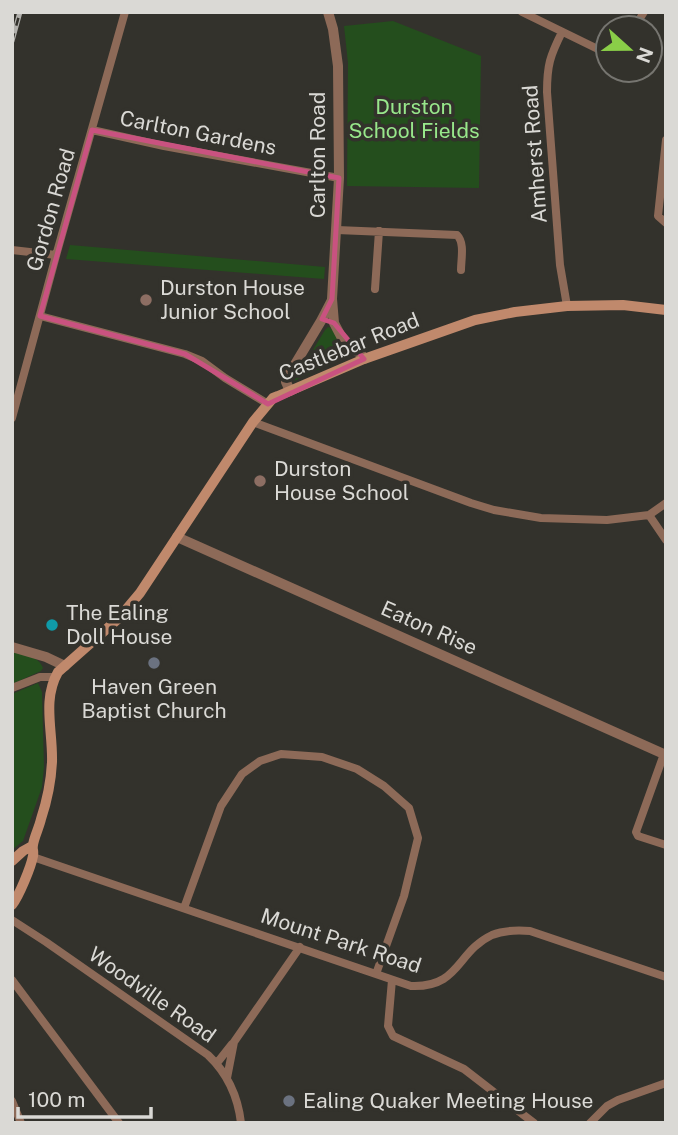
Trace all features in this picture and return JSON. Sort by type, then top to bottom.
[{"type":"main road","name":"Castlebar Road","points":[[55,677],[119,618],[140,593],[253,422],[273,398],[364,359],[475,320],[567,306],[623,305],[666,310]]},
{"type":"main road","points":[[13,906],[33,852],[50,782],[52,760],[49,697],[55,677]]},
{"type":"main road","points":[[24,881],[23,875],[12,864],[23,851],[33,852]]},
{"type":"street","name":"Gordon Road","points":[[12,418],[125,12]]},
{"type":"street","name":"Carlton Road","points":[[328,12],[338,66],[339,178],[332,299],[334,323]]},
{"type":"street","points":[[523,13],[594,47]]},
{"type":"street","name":"Amherst Road","points":[[562,32],[547,69],[547,92],[559,265],[567,306]]},
{"type":"street","name":"Carlton Gardens","points":[[92,130],[339,178]]},
{"type":"street","points":[[666,140],[658,216],[666,223]]},
{"type":"street","points":[[337,230],[457,235],[462,244],[461,270]]},
{"type":"street","points":[[375,289],[379,231]]},
{"type":"street","points":[[12,250],[56,255]]},
{"type":"street","name":"Carlton Road","points":[[290,391],[286,382],[288,376],[332,299]]},
{"type":"street","points":[[40,316],[186,354],[202,361],[268,404]]},
{"type":"street","points":[[321,321],[334,323],[343,340],[364,359]]},
{"type":"street","points":[[253,422],[494,510],[541,518],[607,520],[649,514],[666,503]]},
{"type":"street","points":[[649,514],[666,540]]},
{"type":"street","name":"Eaton Rise","points":[[177,537],[665,755]]},
{"type":"street","points":[[12,647],[65,666]]},
{"type":"street","points":[[12,688],[40,677],[55,677]]},
{"type":"street","points":[[184,908],[221,806],[242,774],[260,761],[281,754],[322,757],[357,769],[384,786],[409,808],[418,838],[404,897],[376,974]]},
{"type":"street","points":[[665,755],[636,832],[638,836],[666,845]]},
{"type":"street","name":"Mount Park Road","points":[[33,852],[184,908],[411,986],[437,984],[454,971],[475,946],[493,935],[511,930],[530,930],[666,977]]},
{"type":"street","name":"Woodville Road","points":[[12,920],[208,1055],[227,1078],[240,1109],[242,1123]]},
{"type":"street","points":[[217,1063],[300,947]]},
{"type":"street","points":[[12,980],[119,1123]]},
{"type":"street","points":[[392,980],[388,1026],[393,1036],[464,1069],[534,1123]]},
{"type":"street","points":[[227,1078],[234,1042]]},
{"type":"street","points":[[590,1123],[607,1106],[618,1100],[666,1083]]},
{"type":"street","points":[[12,1101],[21,1123]]},
{"type":"highlighted area","points":[[92,130],[339,178],[332,299],[322,319],[334,323],[364,359],[268,404],[185,354],[40,316]]},
{"type":"green space","name":"Durston School Fields","points":[[393,21],[481,56],[479,188],[347,186],[348,63],[344,26]]},
{"type":"green space","points":[[70,245],[325,267],[324,279],[66,259]]},
{"type":"green space","points":[[328,327],[350,355],[294,381],[325,330]]},
{"type":"green space","points":[[12,651],[34,658],[43,668],[12,684]]},
{"type":"green space","points":[[38,683],[42,692],[42,787],[23,841],[12,850],[12,694]]},
{"type":"railway","points":[[12,41],[20,12]]},
{"type":"place","name":"Durston House Junior School","points":[[146,300]]},
{"type":"place","name":"Durston House School","points":[[260,481]]},
{"type":"place","name":"The Ealing Doll House","points":[[52,625]]},
{"type":"place","name":"Haven Green Baptist Church","points":[[154,663]]},
{"type":"place","name":"Ealing Quaker Meeting House","points":[[289,1101]]}]
